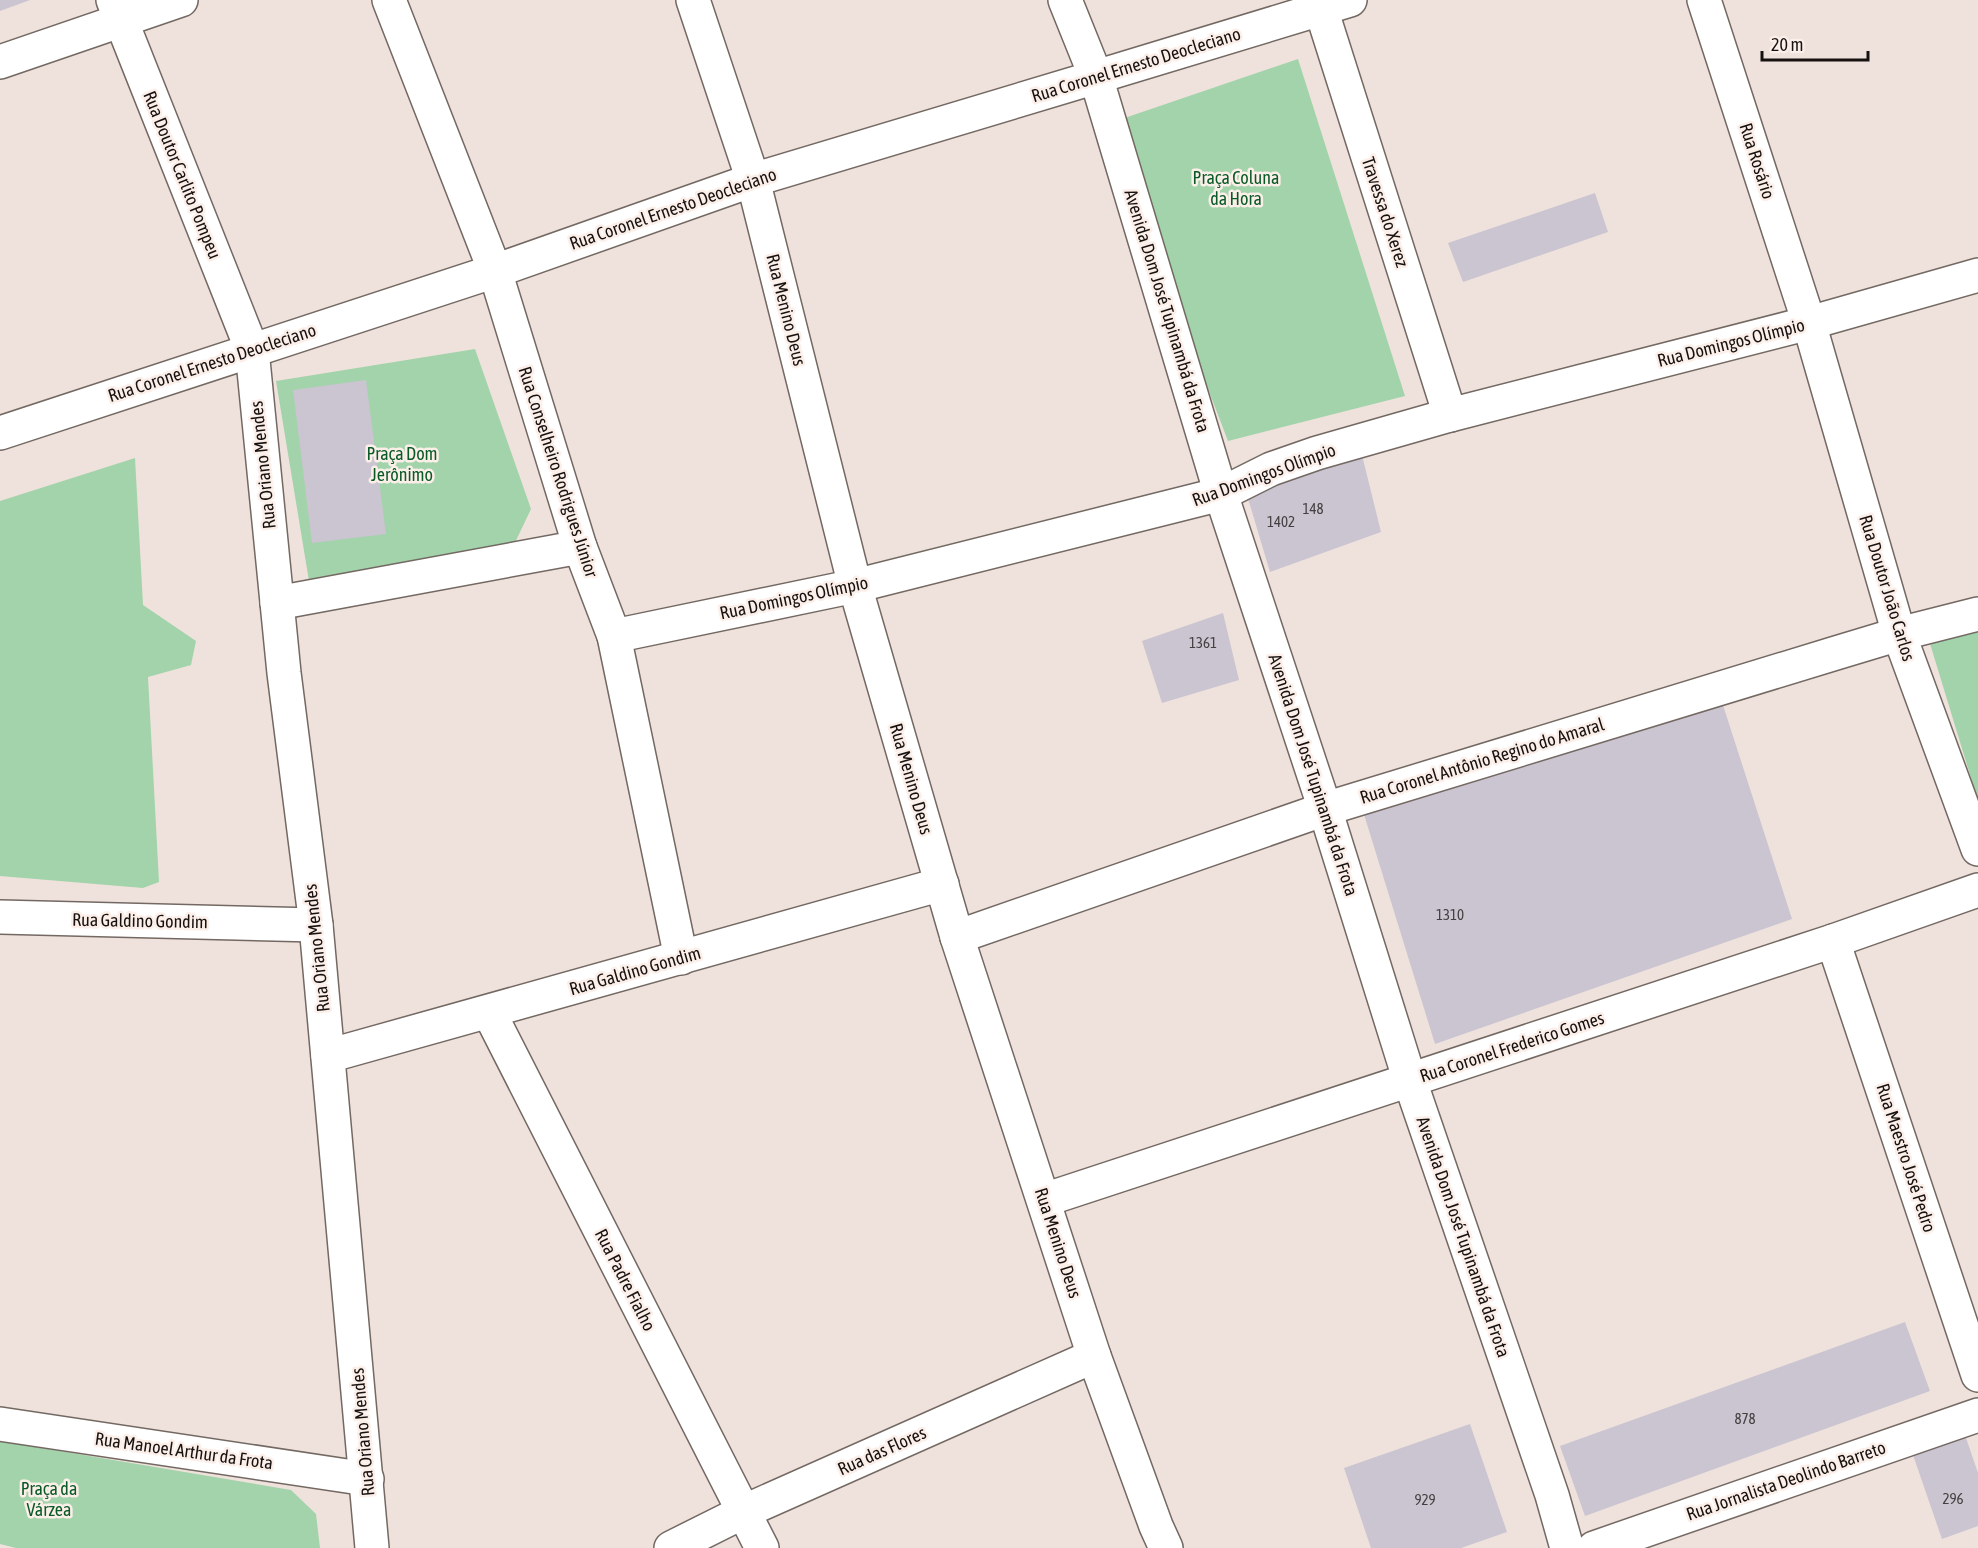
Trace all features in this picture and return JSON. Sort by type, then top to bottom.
[{"type":"street","points":[[0,62],[117,11],[181,0]]},
{"type":"street","name":"Rua Conselheiro Rodrigues Júnior","points":[[389,0],[495,271],[580,547],[614,636],[681,958]]},
{"type":"street","name":"Rua Menino Deus","points":[[693,0],[753,180],[855,586],[957,937],[1094,1356],[1166,1548]]},
{"type":"street","name":"Avenida Dom José Tupinambá da Frota","points":[[1065,0],[1096,76],[1221,494],[1325,808],[1410,1081],[1552,1495],[1567,1548]]},
{"type":"street","name":"Rua Rosário","points":[[1704,0],[1809,323]]},
{"type":"street","name":"Rua Coronel Ernesto Deocleciano","points":[[0,433],[495,271],[753,180],[1335,3]]},
{"type":"street","name":"Travessa do Xerez","points":[[1335,3],[1450,416]]},
{"type":"street","name":"Rua Doutor Carlito Pompeu","points":[[117,11],[252,350]]},
{"type":"street","name":"Rua Domingos Olímpio","points":[[614,636],[855,586],[1221,494],[1271,469],[1308,456],[1450,416],[1809,323],[1978,275]]},
{"type":"street","name":"Rua Doutor João Carlos","points":[[1809,323],[1899,634],[1978,849]]},
{"type":"street","name":"Rua Oriano Mendes","points":[[252,350],[277,603],[316,925],[372,1548]]},
{"type":"street","points":[[277,603],[580,547]]},
{"type":"street","name":"Rua Coronel Antônio Regino do Amaral","points":[[957,937],[1325,808],[1899,634],[1978,614]]},
{"type":"street","name":"Rua Galdino Gondim","points":[[328,1056],[942,884]]},
{"type":"street","name":"Rua Coronel Frederico Gomes","points":[[1044,1200],[1410,1081],[1978,890]]},
{"type":"street","name":"Rua Galdino Gondim","points":[[0,917],[316,925]]},
{"type":"street","name":"Rua Maestro José Pedro","points":[[1833,940],[1978,1375]]},
{"type":"street","name":"Rua Padre Fialho","points":[[489,1012],[762,1548]]},
{"type":"street","name":"Rua das Flores","points":[[671,1548],[743,1512],[1094,1356]]},
{"type":"street","name":"Rua Jornalista Deolindo Barreto","points":[[1594,1548],[1978,1415]]},
{"type":"street","name":"Rua Manoel Arthur da Frota","points":[[0,1424],[367,1479]]},
{"type":"green space","name":"Praça Coluna da Hora","points":[[1298,59],[1405,396],[1228,441],[1107,124]]},
{"type":"green space","name":"Praça Dom Jerônimo","points":[[475,349],[531,509],[511,551],[309,581],[276,381]]},
{"type":"green space","points":[[135,458],[143,605],[196,641],[191,665],[148,677],[159,882],[143,888],[0,876],[0,501]]},
{"type":"green space","points":[[1978,622],[1978,801],[1928,637]]},
{"type":"green space","name":"Praça da Várzea","points":[[0,1441],[291,1490],[316,1514],[320,1548],[16,1548],[0,1544]]},
{"type":"building","points":[[0,0],[30,0],[0,11]]},
{"type":"building","points":[[1595,193],[1608,232],[1463,282],[1448,243]]},
{"type":"building","points":[[366,380],[386,534],[312,543],[293,390]]},
{"type":"building","points":[[1361,451],[1381,532],[1270,572],[1244,485]]},
{"type":"building","points":[[1223,613],[1239,680],[1162,703],[1142,641]]},
{"type":"building","points":[[1721,699],[1792,919],[1435,1044],[1362,808]]},
{"type":"building","points":[[1905,1322],[1930,1391],[1585,1516],[1560,1446]]},
{"type":"building","points":[[1470,1424],[1507,1532],[1461,1548],[1371,1548],[1344,1468]]},
{"type":"building","points":[[1965,1435],[1978,1473],[1978,1526],[1942,1539],[1913,1455]]}]
